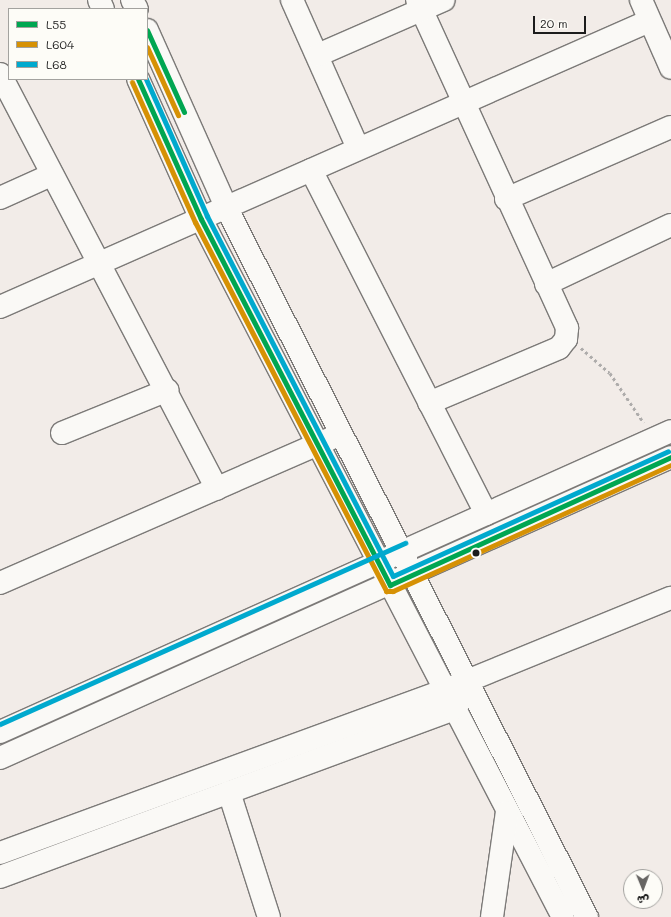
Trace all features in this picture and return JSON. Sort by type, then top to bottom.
[{"type":"street","points":[[292,0],[318,55],[358,148]]},
{"type":"street","points":[[318,55],[419,5],[444,0]]},
{"type":"street","points":[[641,0],[671,68]]},
{"type":"street","points":[[419,5],[506,199],[565,321],[566,339],[559,348],[429,403]]},
{"type":"street","points":[[0,307],[201,219],[228,209],[358,148],[649,20]]},
{"type":"street","points":[[148,32],[228,209],[414,574],[466,682],[587,917]]},
{"type":"street","points":[[0,74],[51,175],[101,262],[168,390],[217,489]]},
{"type":"street","points":[[138,80],[201,219],[377,562],[563,917]]},
{"type":"street","points":[[506,199],[671,127]]},
{"type":"street","points":[[311,170],[486,514]]},
{"type":"street","points":[[0,198],[51,175]]},
{"type":"street","points":[[546,284],[671,225]]},
{"type":"street","points":[[62,433],[168,390]]},
{"type":"street","points":[[0,583],[342,433]]},
{"type":"street","points":[[0,732],[377,562],[666,435]]},
{"type":"street","points":[[0,758],[390,585],[671,457]]},
{"type":"street","points":[[466,682],[671,598]]},
{"type":"street","points":[[154,663],[166,684]]},
{"type":"street","points":[[0,853],[450,699],[464,696],[466,682]]},
{"type":"street","points":[[0,877],[229,792],[450,699]]},
{"type":"street","points":[[229,792],[269,917]]},
{"type":"street","points":[[492,917],[507,812]]},
{"type":"path","points":[[566,339],[594,356],[666,435]]},
{"type":"transit line","name":"L55","points":[[148,32],[184,112]]},
{"type":"transit line","name":"L604","points":[[148,49],[178,115]]},
{"type":"transit line","name":"L55","points":[[138,80],[201,219],[390,585],[671,457]]},
{"type":"transit line","name":"L68","points":[[146,80],[207,216],[393,576],[668,451]]},
{"type":"transit line","name":"L604","points":[[132,82],[195,222],[386,591],[393,591],[671,465]]},
{"type":"transit line","name":"L68","points":[[0,724],[405,543]]}]
